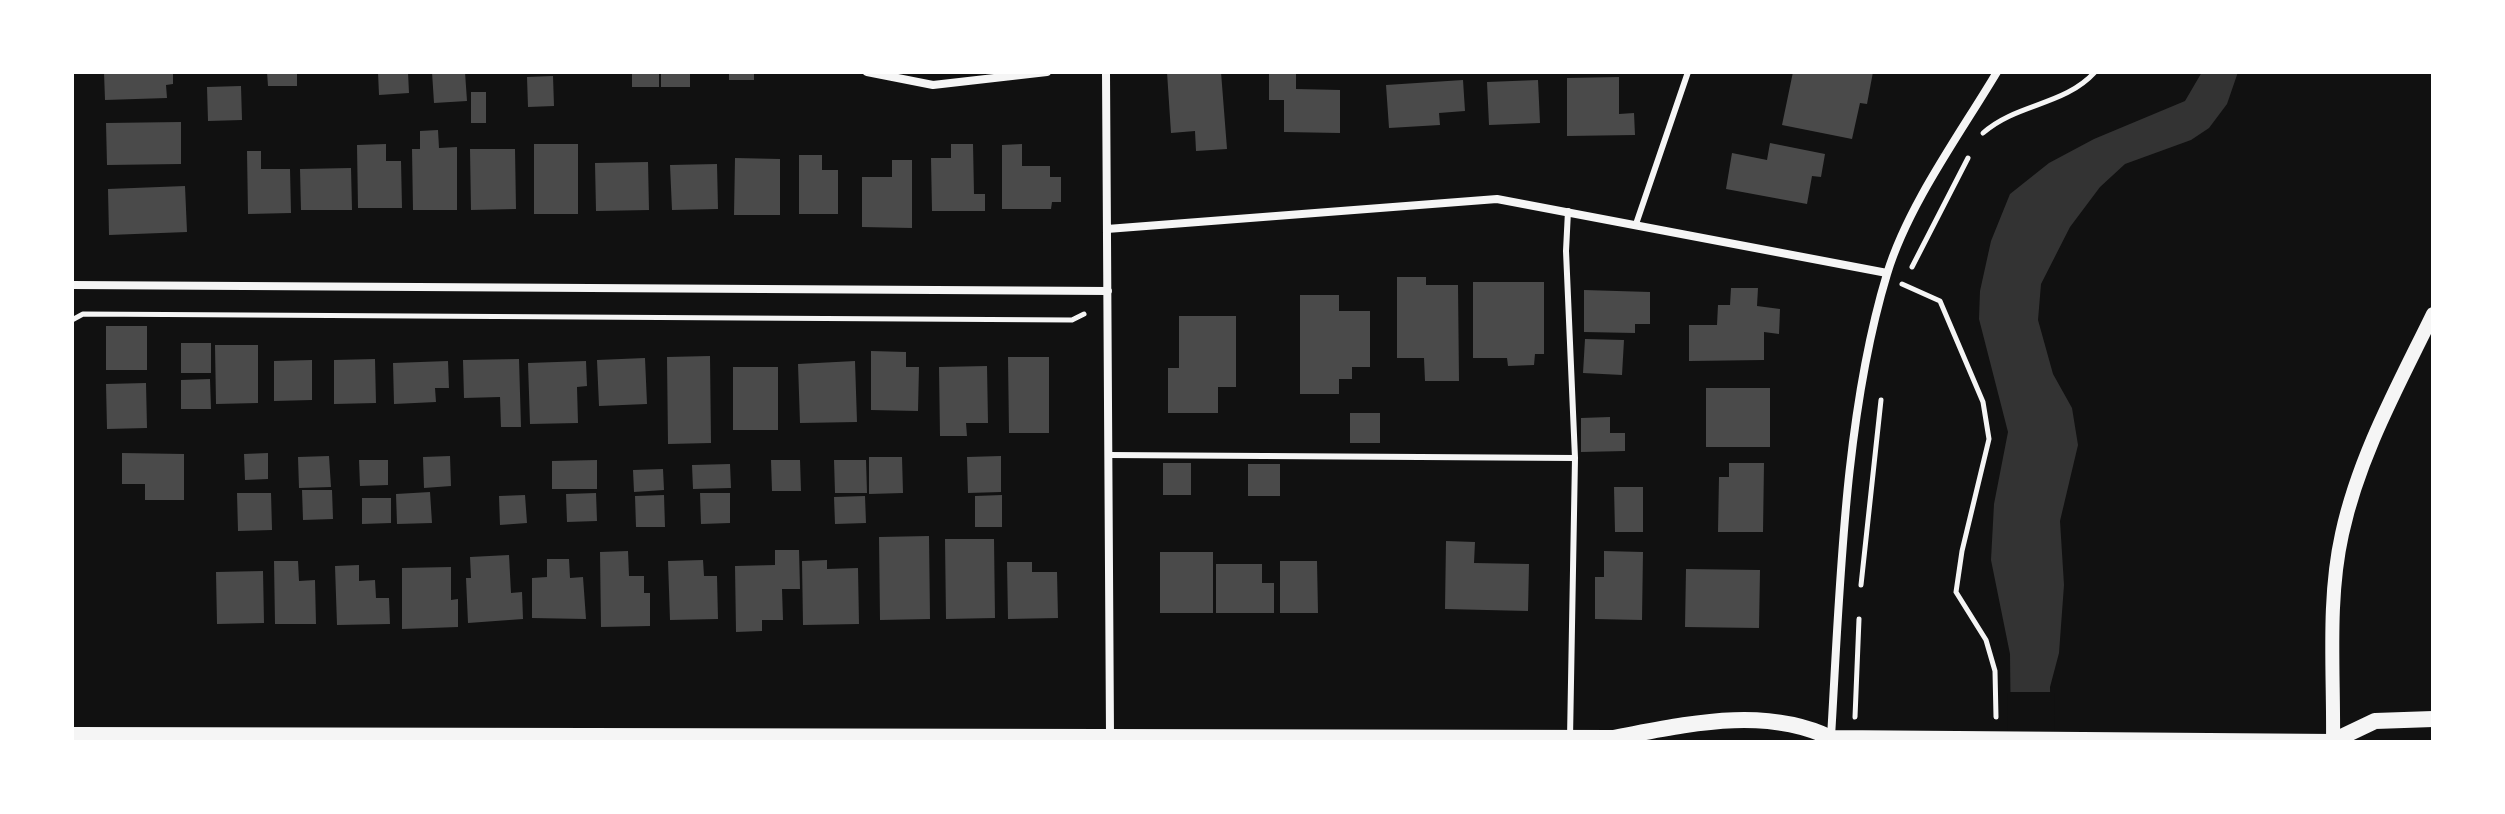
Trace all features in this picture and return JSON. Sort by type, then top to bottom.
[{"type":"main road","points":[[72,735],[936,739],[1110,735],[1618,740],[1689,725],[1773,721],[1802,725],[1829,741],[1929,738],[2333,742],[2375,721],[2433,719]]},
{"type":"street","points":[[867,72],[933,85],[1047,72]]},
{"type":"street","points":[[1106,72],[1110,735]]},
{"type":"street","points":[[1829,741],[1850,489],[1864,373],[1887,273],[1907,225],[1997,72]]},
{"type":"street","points":[[1107,229],[1473,199],[1507,200],[1887,273]]},
{"type":"street","points":[[72,285],[1108,291]]},
{"type":"street","points":[[2333,742],[2334,614],[2341,537],[2370,445],[2433,314]]},
{"type":"lane","points":[[1636,224],[1688,72]]},
{"type":"lane","points":[[1568,211],[1566,251],[1575,458],[1570,738]]},
{"type":"lane","points":[[1109,455],[1575,458]]},
{"type":"path","points":[[1979,136],[1996,122],[2027,107],[2070,94],[2095,72]]},
{"type":"path","points":[[1900,298],[1902,284],[1972,150]]},
{"type":"path","points":[[1902,284],[1940,301],[1983,402],[1989,439],[1962,551],[1956,592],[1986,640],[1996,689]]},
{"type":"path","points":[[72,320],[83,314],[1072,320],[1084,314]]},
{"type":"path","points":[[1861,589],[1882,394]]},
{"type":"path","points":[[1855,699],[1860,605]]},
{"type":"shaded area","points":[[2202,72],[2238,72],[2227,104],[2209,128],[2191,140],[2125,164],[2100,187],[2070,227],[2041,284],[2038,320],[2053,374],[2072,408],[2078,445],[2060,521],[2064,585],[2059,653],[2050,687],[2051,742],[2011,742],[2010,654],[1991,560],[1994,504],[2008,432],[1979,319],[1980,291],[1991,241],[2010,194],[2049,163],[2094,139],[2185,101]]},
{"type":"pier","points":[[2008,692],[2054,692],[2055,742],[2007,742]]},
{"type":"building","points":[[104,72],[173,72],[173,84],[166,85],[167,98],[105,100]]},
{"type":"building","points":[[267,72],[297,72],[297,86],[268,86]]},
{"type":"building","points":[[378,72],[408,72],[409,93],[379,95]]},
{"type":"building","points":[[432,72],[465,72],[467,101],[434,103]]},
{"type":"building","points":[[632,72],[659,72],[659,87],[632,87]]},
{"type":"building","points":[[661,72],[690,72],[690,87],[661,87]]},
{"type":"building","points":[[729,72],[754,72],[754,80],[729,80]]},
{"type":"building","points":[[1167,72],[1221,72],[1227,149],[1196,151],[1195,131],[1171,133]]},
{"type":"building","points":[[1269,72],[1296,72],[1296,89],[1340,90],[1340,133],[1284,132],[1284,100],[1269,100]]},
{"type":"building","points":[[1793,72],[1873,72],[1867,104],[1860,103],[1852,139],[1782,125]]},
{"type":"building","points":[[553,76],[554,106],[528,107],[527,77]]},
{"type":"building","points":[[1619,77],[1619,114],[1634,113],[1635,135],[1567,136],[1567,78]]},
{"type":"building","points":[[1463,80],[1465,111],[1439,113],[1440,125],[1389,128],[1386,85]]},
{"type":"building","points":[[1538,80],[1540,123],[1489,125],[1487,82]]},
{"type":"building","points":[[241,86],[242,120],[208,121],[207,87]]},
{"type":"building","points":[[471,92],[486,92],[486,123],[471,123]]},
{"type":"building","points":[[181,122],[181,164],[107,165],[106,123]]},
{"type":"building","points":[[438,130],[439,148],[457,147],[457,210],[413,210],[412,149],[420,149],[420,131]]},
{"type":"building","points":[[1770,143],[1825,154],[1821,177],[1812,176],[1807,204],[1726,189],[1732,153],[1767,160]]},
{"type":"building","points":[[386,144],[386,161],[401,161],[402,208],[358,208],[357,145]]},
{"type":"building","points":[[534,144],[578,144],[578,214],[534,214]]},
{"type":"building","points":[[951,144],[973,144],[974,194],[985,194],[985,211],[932,211],[931,158],[951,158]]},
{"type":"building","points":[[1022,144],[1022,166],[1050,166],[1050,177],[1061,177],[1061,202],[1052,202],[1051,209],[1002,209],[1002,145]]},
{"type":"building","points":[[470,149],[515,149],[516,209],[471,210]]},
{"type":"building","points":[[247,151],[261,151],[261,169],[290,169],[291,213],[248,214]]},
{"type":"building","points":[[799,155],[822,155],[822,170],[838,170],[838,214],[799,214]]},
{"type":"building","points":[[735,158],[780,159],[780,215],[734,215]]},
{"type":"building","points":[[892,160],[912,160],[912,228],[862,227],[862,177],[892,177]]},
{"type":"building","points":[[648,162],[649,210],[596,211],[595,163]]},
{"type":"building","points":[[717,164],[718,209],[672,210],[670,165]]},
{"type":"building","points":[[351,168],[352,210],[301,210],[300,169]]},
{"type":"building","points":[[185,186],[187,232],[109,235],[108,189]]},
{"type":"building","points":[[1397,277],[1426,277],[1426,285],[1458,285],[1459,381],[1425,381],[1424,358],[1397,358]]},
{"type":"building","points":[[1473,282],[1544,282],[1544,354],[1535,354],[1534,365],[1508,366],[1507,358],[1473,358]]},
{"type":"building","points":[[1731,288],[1758,288],[1757,306],[1780,309],[1779,334],[1764,332],[1764,360],[1689,361],[1689,325],[1717,325],[1718,305],[1730,305]]},
{"type":"building","points":[[1584,290],[1650,292],[1650,324],[1635,324],[1635,333],[1584,332]]},
{"type":"building","points":[[1300,295],[1339,295],[1339,311],[1370,311],[1370,367],[1352,367],[1352,379],[1339,379],[1339,394],[1300,394]]},
{"type":"building","points":[[1179,316],[1236,316],[1236,387],[1218,387],[1218,413],[1168,413],[1168,368],[1179,368]]},
{"type":"building","points":[[106,326],[147,326],[147,370],[106,370]]},
{"type":"building","points":[[1585,339],[1624,340],[1622,375],[1583,373]]},
{"type":"building","points":[[181,343],[211,343],[211,373],[181,373]]},
{"type":"building","points":[[215,345],[258,345],[258,403],[216,404]]},
{"type":"building","points":[[871,351],[906,352],[906,367],[919,367],[918,411],[871,410]]},
{"type":"building","points":[[710,356],[711,443],[668,444],[667,357]]},
{"type":"building","points":[[1008,357],[1049,357],[1049,433],[1009,433]]},
{"type":"building","points":[[645,358],[647,404],[599,406],[597,360]]},
{"type":"building","points":[[375,359],[376,403],[334,404],[334,360]]},
{"type":"building","points":[[519,359],[521,427],[501,427],[500,397],[464,398],[463,360]]},
{"type":"building","points":[[312,360],[312,400],[274,401],[274,361]]},
{"type":"building","points":[[448,361],[449,388],[435,388],[436,402],[394,404],[393,363]]},
{"type":"building","points":[[586,361],[587,386],[577,387],[578,423],[530,424],[528,363]]},
{"type":"building","points":[[855,361],[857,422],[800,423],[798,364]]},
{"type":"building","points":[[987,366],[988,423],[966,423],[967,436],[940,436],[939,367]]},
{"type":"building","points":[[733,367],[778,367],[778,430],[733,430]]},
{"type":"building","points":[[210,379],[211,409],[181,409],[181,380]]},
{"type":"building","points":[[146,383],[147,428],[107,429],[106,384]]},
{"type":"building","points":[[1706,388],[1770,388],[1770,447],[1706,447]]},
{"type":"building","points":[[1350,413],[1380,413],[1380,443],[1350,443]]},
{"type":"building","points":[[1610,417],[1610,433],[1625,433],[1625,451],[1581,452],[1581,418]]},
{"type":"building","points":[[122,453],[184,454],[184,500],[145,500],[145,484],[122,484]]},
{"type":"building","points":[[268,453],[268,479],[245,480],[244,454]]},
{"type":"building","points":[[329,456],[331,487],[299,488],[298,457]]},
{"type":"building","points":[[450,456],[451,486],[424,488],[423,457]]},
{"type":"building","points":[[1001,456],[1001,492],[968,493],[967,457]]},
{"type":"building","points":[[869,457],[902,457],[903,493],[869,494]]},
{"type":"building","points":[[359,460],[388,460],[388,485],[360,486]]},
{"type":"building","points":[[597,460],[597,489],[552,489],[552,461]]},
{"type":"building","points":[[771,460],[800,460],[801,491],[772,491]]},
{"type":"building","points":[[834,460],[866,460],[867,493],[835,493]]},
{"type":"building","points":[[1163,463],[1191,463],[1191,495],[1163,495]]},
{"type":"building","points":[[1729,463],[1764,463],[1763,532],[1718,532],[1719,477],[1729,477]]},
{"type":"building","points":[[730,464],[731,488],[693,489],[692,465]]},
{"type":"building","points":[[1248,464],[1280,464],[1280,496],[1248,496]]},
{"type":"building","points":[[663,469],[664,490],[634,492],[633,470]]},
{"type":"building","points":[[1614,487],[1643,487],[1643,532],[1615,532]]},
{"type":"building","points":[[302,490],[332,490],[333,519],[303,520]]},
{"type":"building","points":[[430,492],[432,523],[397,524],[396,494]]},
{"type":"building","points":[[237,493],[271,493],[272,530],[238,531]]},
{"type":"building","points":[[596,493],[597,521],[567,522],[566,494]]},
{"type":"building","points":[[700,493],[730,493],[730,523],[701,524]]},
{"type":"building","points":[[525,495],[527,523],[500,525],[499,496]]},
{"type":"building","points":[[664,495],[665,527],[636,527],[635,496]]},
{"type":"building","points":[[1002,495],[1002,527],[975,527],[975,496]]},
{"type":"building","points":[[865,496],[866,523],[835,524],[834,497]]},
{"type":"building","points":[[362,498],[391,498],[391,523],[362,524]]},
{"type":"building","points":[[929,536],[930,619],[880,620],[879,537]]},
{"type":"building","points":[[945,539],[994,539],[995,618],[946,619]]},
{"type":"building","points":[[1446,541],[1475,542],[1474,563],[1529,564],[1528,611],[1445,609]]},
{"type":"building","points":[[775,550],[799,550],[800,589],[782,589],[783,620],[762,620],[762,631],[736,632],[735,566],[775,565]]},
{"type":"building","points":[[628,551],[629,576],[644,576],[644,593],[650,593],[650,626],[601,627],[600,552]]},
{"type":"building","points":[[1604,551],[1643,552],[1642,620],[1595,619],[1595,577],[1604,577]]},
{"type":"building","points":[[1160,552],[1213,552],[1213,613],[1160,613]]},
{"type":"building","points":[[509,555],[511,593],[522,592],[523,619],[468,623],[466,578],[471,578],[470,557]]},
{"type":"building","points":[[547,559],[569,559],[570,578],[583,577],[586,619],[532,618],[532,578],[547,577]]},
{"type":"building","points":[[703,560],[704,576],[717,576],[718,619],[670,620],[668,561]]},
{"type":"building","points":[[827,560],[827,569],[858,568],[859,624],[803,625],[802,561]]},
{"type":"building","points":[[274,561],[298,561],[299,581],[315,580],[316,624],[275,624]]},
{"type":"building","points":[[1280,561],[1317,561],[1318,613],[1280,613]]},
{"type":"building","points":[[1007,562],[1032,562],[1032,572],[1057,572],[1058,618],[1008,619]]},
{"type":"building","points":[[1216,564],[1262,564],[1262,583],[1274,583],[1274,613],[1216,613]]},
{"type":"building","points":[[359,565],[359,581],[375,580],[376,598],[389,598],[390,624],[337,625],[335,566]]},
{"type":"building","points":[[451,567],[451,600],[458,599],[458,627],[402,629],[402,568]]},
{"type":"building","points":[[1686,569],[1760,570],[1759,628],[1685,627]]},
{"type":"building","points":[[263,571],[264,623],[217,624],[216,572]]}]
